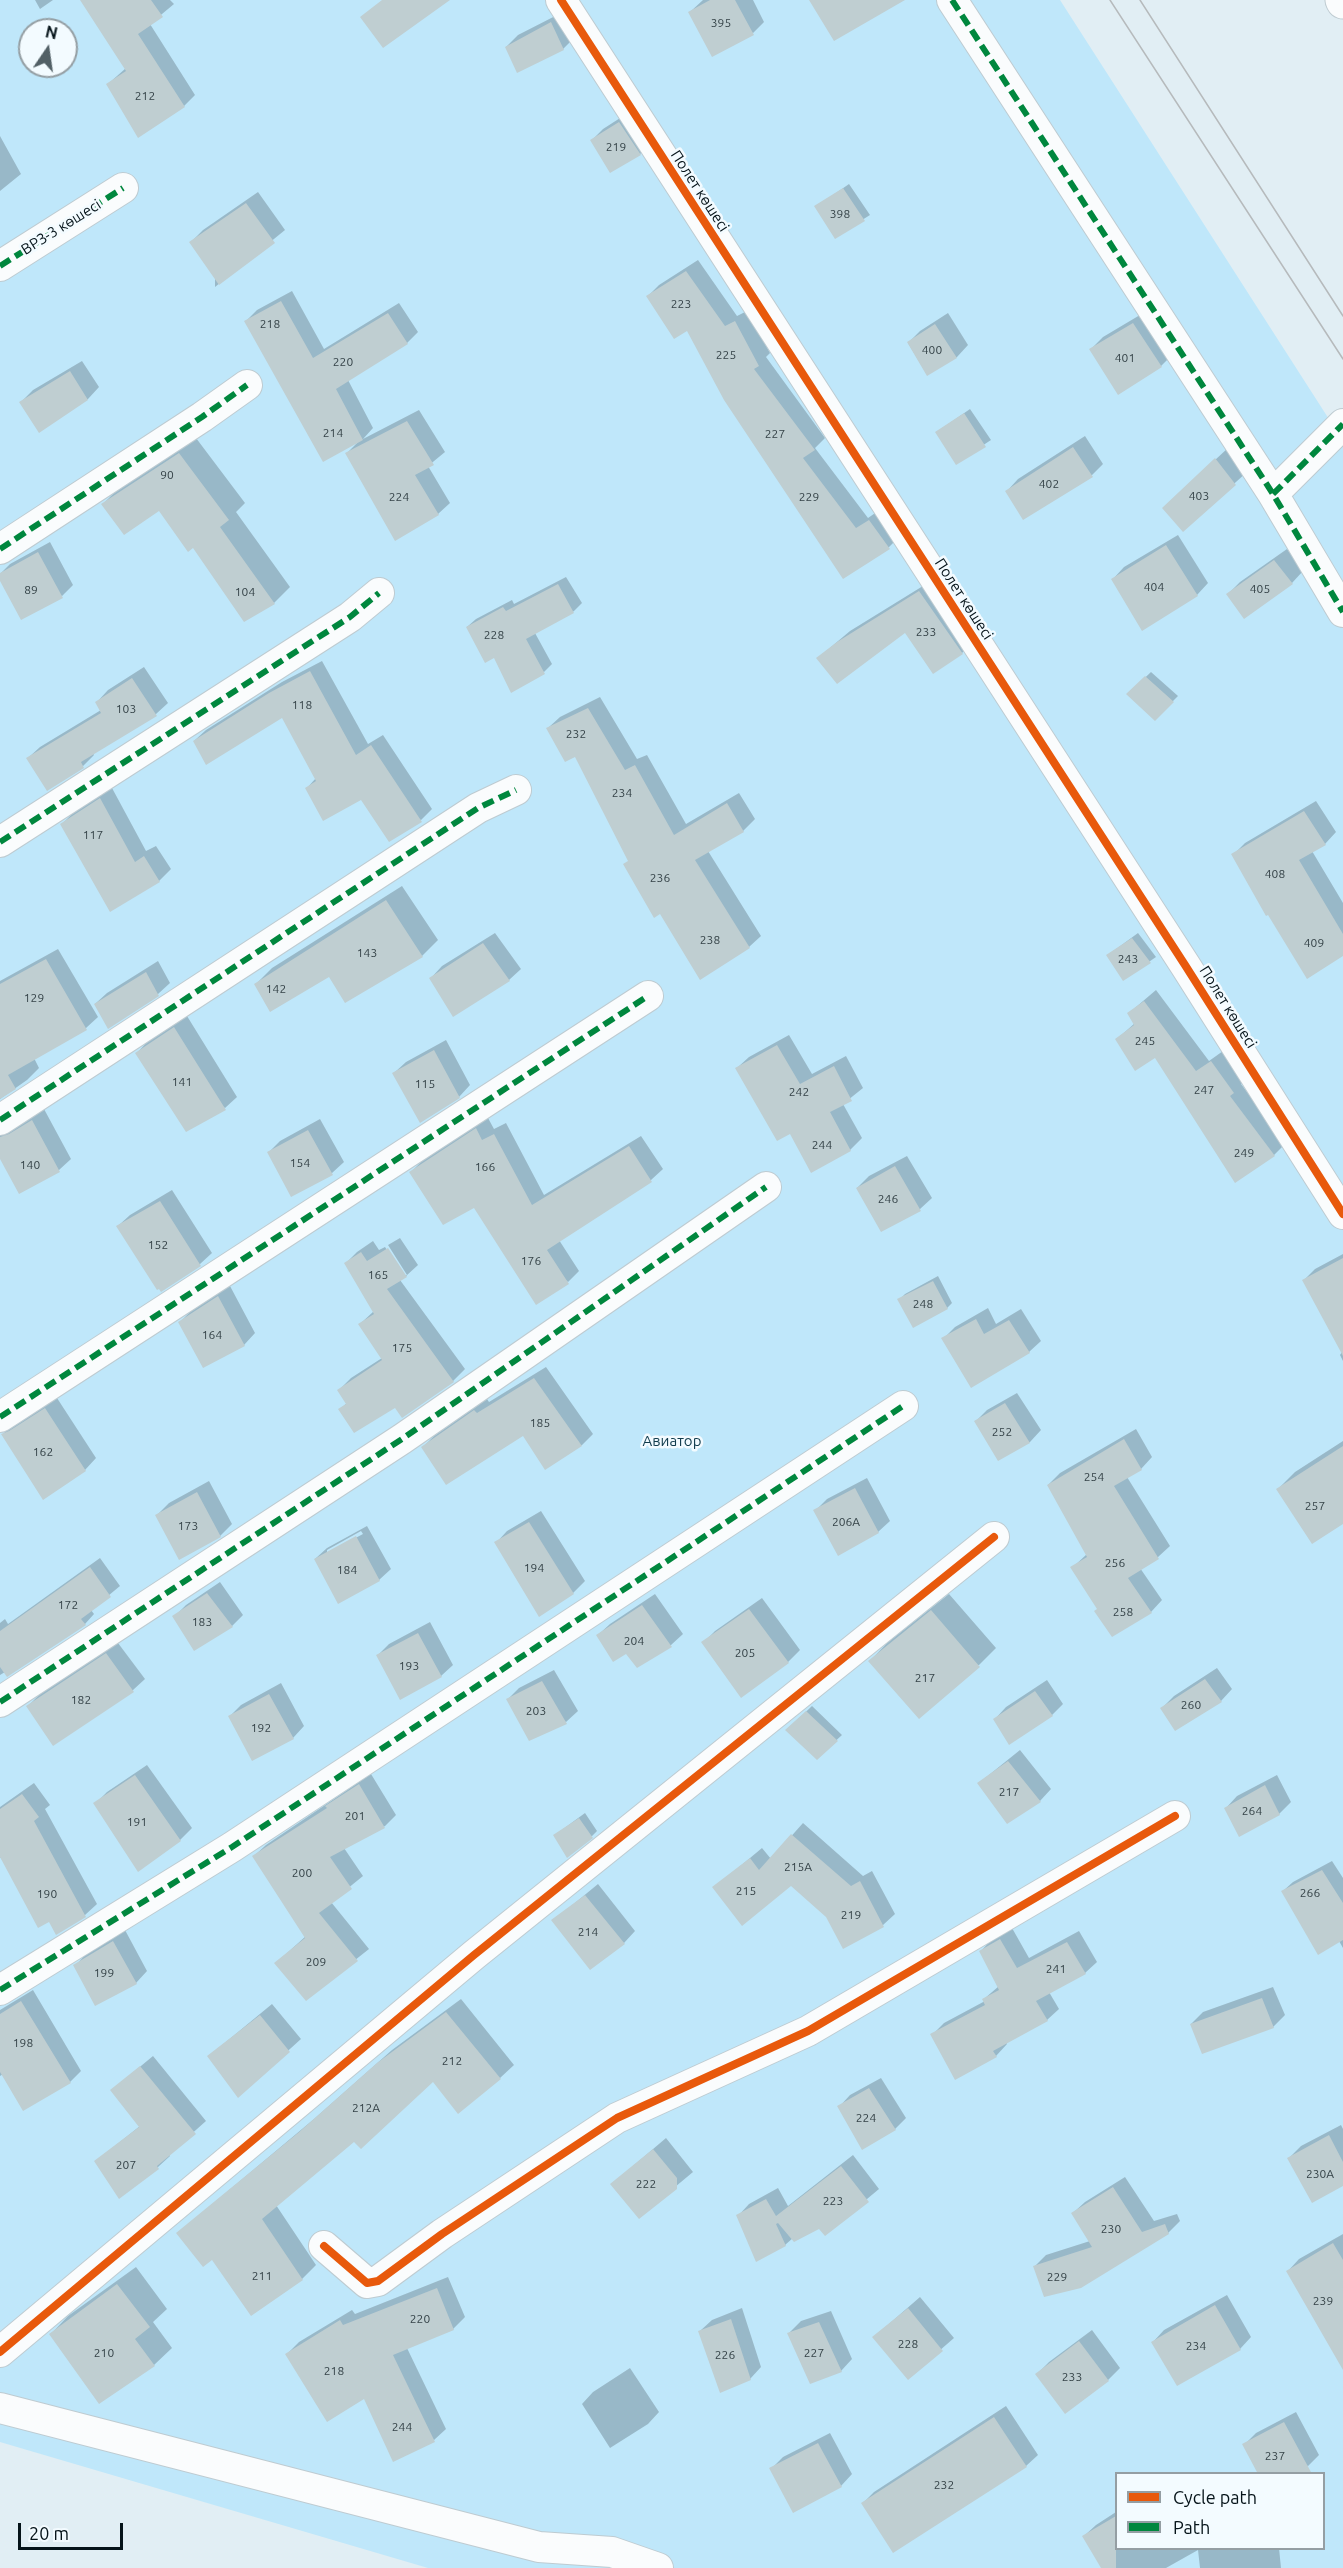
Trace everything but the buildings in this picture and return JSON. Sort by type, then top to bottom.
[{"type":"street","name":"Полет көшесі","points":[[561,0],[1179,955],[1343,1214]]},
{"type":"street","points":[[952,0],[1273,494],[1343,612]]},
{"type":"street","name":"ВРЗ-3 көшесі","points":[[0,266],[123,189]]},
{"type":"street","points":[[0,549],[247,385]]},
{"type":"street","points":[[1273,494],[1343,424]]},
{"type":"street","points":[[0,842],[350,617],[380,593]]},
{"type":"street","points":[[0,1120],[478,808],[516,790]]},
{"type":"street","points":[[0,1417],[648,996]]},
{"type":"street","points":[[0,1702],[402,1439],[766,1187]]},
{"type":"street","points":[[0,1990],[232,1847],[903,1406]]},
{"type":"street","points":[[0,2352],[474,1955],[994,1537]]},
{"type":"street","points":[[324,2246],[368,2283],[378,2282],[442,2234],[616,2118],[808,2031],[1175,1815]]},
{"type":"street","points":[[0,2408],[539,2547],[612,2552],[658,2568]]},
{"type":"green space","name":"Авиатор","points":[[0,0],[1060,0],[1343,441],[1343,2568],[428,2568],[0,2442]]},
{"type":"tram line","points":[[1110,0],[1343,359]]},
{"type":"tram line","points":[[1140,0],[1343,316]]},
{"type":"marked path","points":[[952,0],[1273,494],[1343,612]]},
{"type":"marked path","points":[[0,266],[123,188]]},
{"type":"marked path","points":[[0,549],[247,385]]},
{"type":"marked path","points":[[1273,494],[1343,424]]},
{"type":"marked path","points":[[0,842],[350,617],[379,593]]},
{"type":"marked path","points":[[0,1120],[478,808],[516,790]]},
{"type":"marked path","points":[[0,1417],[648,996]]},
{"type":"marked path","points":[[0,1702],[402,1439],[766,1187]]},
{"type":"marked path","points":[[0,1990],[232,1847],[903,1406]]},
{"type":"cycle path","points":[[561,0],[1185,965],[1343,1214]]},
{"type":"cycle path","points":[[0,2352],[474,1955],[994,1537]]},
{"type":"cycle path","points":[[324,2246],[367,2283],[378,2281],[442,2234],[617,2118],[808,2031],[1175,1816]]}]
